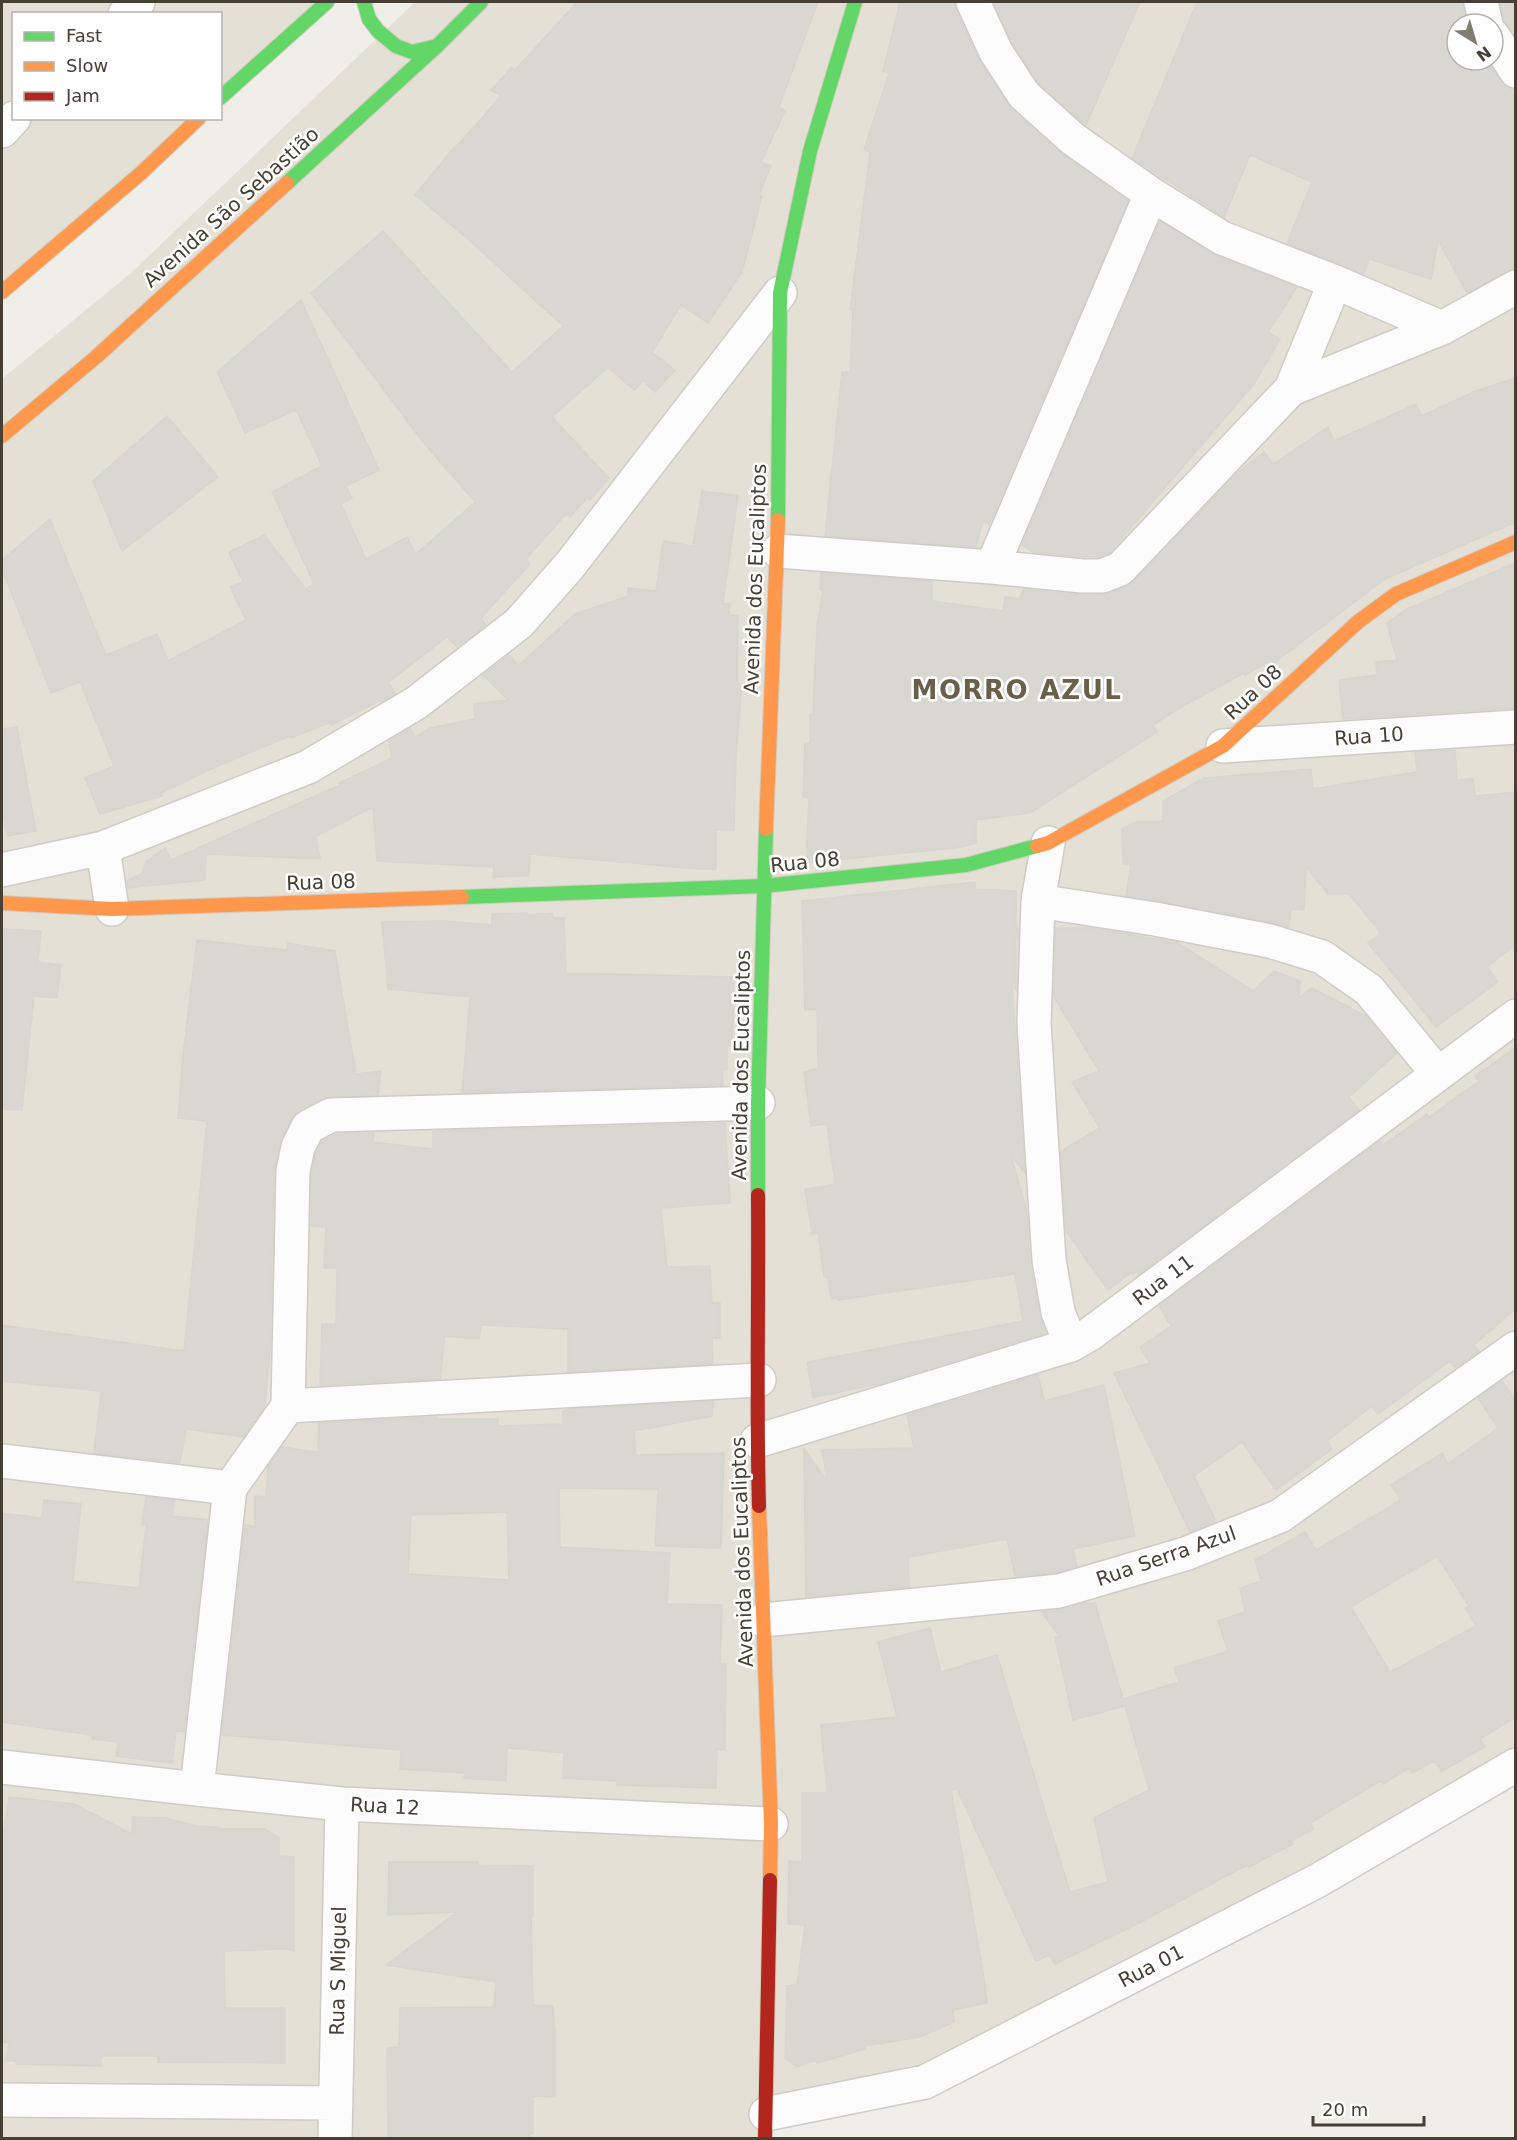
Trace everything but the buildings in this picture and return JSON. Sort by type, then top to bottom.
[{"type":"street","points":[[222,96],[327,2]]},
{"type":"street","points":[[364,2],[369,19],[378,31],[396,46],[412,52],[437,46]]},
{"type":"street","name":"Avenida São Sebastião","points":[[2,436],[96,357],[437,46],[481,2]]},
{"type":"street","name":"Avenida dos Eucaliptos","points":[[765,2126],[771,1824],[757,1441],[759,1380],[758,1103],[763,886],[778,551],[780,293],[810,151],[855,2]]},
{"type":"street","points":[[973,2],[996,52],[1024,95],[1073,139],[1151,194],[1222,238],[1335,282],[1442,328]]},
{"type":"street","points":[[1505,55],[1515,71]]},
{"type":"street","points":[[2,292],[141,173],[196,120]]},
{"type":"street","points":[[992,567],[1151,194]]},
{"type":"street","points":[[778,551],[1082,576],[1102,576],[1120,569],[1291,389],[1335,282]]},
{"type":"street","points":[[1291,389],[1442,328],[1515,287]]},
{"type":"street","points":[[2,870],[103,848],[308,767],[416,703],[519,623],[570,565],[780,293]]},
{"type":"street","name":"Rua 08","points":[[2,903],[112,909],[763,886],[966,866],[1048,843],[1223,746],[1359,621],[1396,594],[1515,542]]},
{"type":"street","name":"Rua 10","points":[[1223,746],[1515,727]]},
{"type":"street","points":[[1048,843],[1038,901],[1034,1024],[1049,1260],[1058,1312],[1071,1345]]},
{"type":"street","points":[[103,848],[112,909]]},
{"type":"street","points":[[1038,901],[1270,941],[1322,957],[1369,990],[1438,1074]]},
{"type":"street","name":"Rua 11","points":[[757,1441],[1071,1345],[1090,1334],[1515,1016]]},
{"type":"street","points":[[196,1789],[230,1488],[288,1406],[293,1171],[298,1148],[308,1127],[331,1115],[758,1103]]},
{"type":"street","name":"Rua Serra Azul","points":[[763,1620],[1059,1591],[1185,1554],[1280,1516],[1515,1348]]},
{"type":"street","points":[[288,1406],[759,1380]]},
{"type":"street","points":[[2,1461],[230,1488]]},
{"type":"street","name":"Rua 01","points":[[765,2126],[925,2082],[1317,1881],[1515,1765]]},
{"type":"street","name":"Rua 12","points":[[2,1767],[342,1804],[771,1824]]},
{"type":"street","name":"Rua S Miguel","points":[[335,2139],[342,1804]]},
{"type":"street","points":[[2,2100],[336,2103]]},
{"type":"shaded area","points":[[2,2],[327,2],[222,97],[222,12],[12,12],[12,120],[198,120],[2,292]]},
{"type":"shaded area","points":[[415,2],[1515,2],[1515,1765],[925,2082],[766,2113],[765,2138],[2,2138],[2,379],[132,272]]},
{"type":"traffic: fast","points":[[222,96],[327,2]]},
{"type":"traffic: fast","points":[[364,2],[369,19],[378,31],[396,46],[412,52],[437,46]]},
{"type":"traffic: fast","points":[[287,183],[437,46],[481,2]]},
{"type":"traffic: fast","points":[[778,520],[780,293],[810,151],[855,2]]},
{"type":"traffic: fast","points":[[758,1195],[758,1103],[766,829]]},
{"type":"traffic: fast","points":[[462,897],[763,886],[966,865],[1037,846]]},
{"type":"traffic: slow","points":[[2,292],[141,173],[197,120]]},
{"type":"traffic: slow","points":[[2,436],[96,357],[287,183]]},
{"type":"traffic: slow","points":[[766,829],[778,520]]},
{"type":"traffic: slow","points":[[1037,846],[1048,843],[1223,746],[1359,621],[1396,594],[1516,542]]},
{"type":"traffic: slow","points":[[2,903],[112,909],[462,897]]},
{"type":"traffic: slow","points":[[759,1506],[771,1824],[770,1880]]},
{"type":"traffic: jam","points":[[758,1195],[759,1506]]},
{"type":"traffic: jam","points":[[765,2138],[770,1880]]},
{"type":"district","name":"MORRO AZUL","points":[[1017,690]]}]
